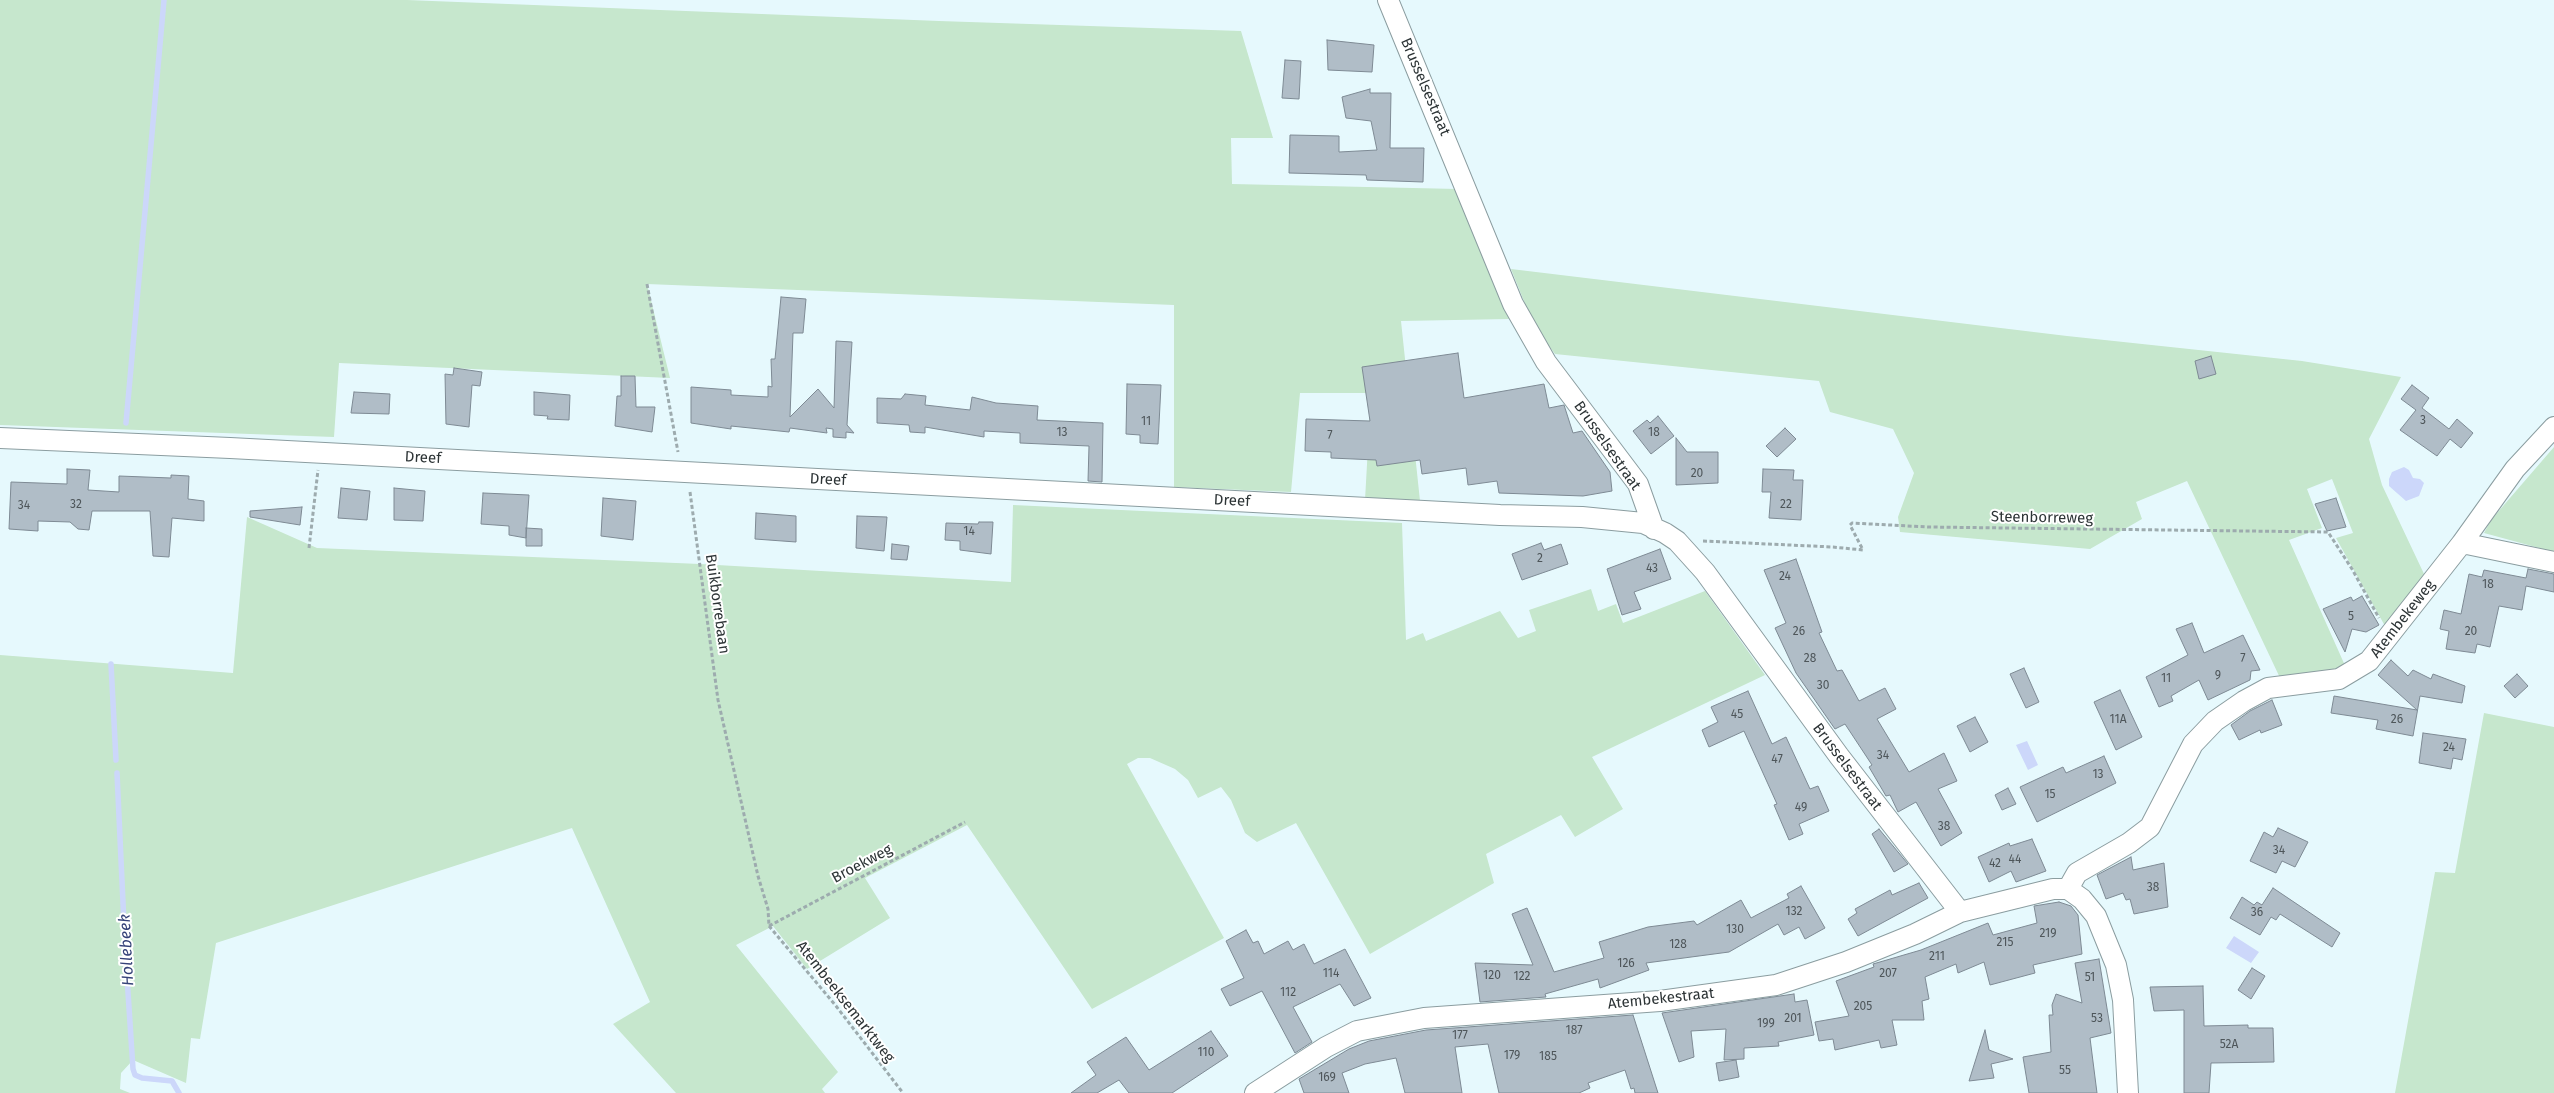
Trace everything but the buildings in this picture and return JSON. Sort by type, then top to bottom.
[{"type":"street","name":"Brusselsestraat","points":[[1388,0],[1513,304],[1546,362],[1638,484],[1654,529],[1677,541],[1705,572],[1845,764],[1960,912]]},
{"type":"street","name":"Atembekeweg","points":[[2068,889],[2077,873],[2130,843],[2150,827],[2193,744],[2215,721],[2244,701],[2268,688],[2339,679],[2355,672],[2369,661],[2462,543],[2515,470],[2554,427]]},
{"type":"street","name":"Dreef","points":[[0,438],[320,452],[1500,515],[1582,517],[1630,521],[1654,529]]},
{"type":"street","points":[[2462,543],[2554,562]]},
{"type":"street","name":"Atembekestraat","points":[[1255,1093],[1326,1047],[1357,1031],[1424,1018],[1660,1001],[1776,984],[1846,962],[1915,934],[1960,912],[1998,901],[2053,889],[2068,889]]},
{"type":"street","points":[[2068,889],[2082,899],[2096,916],[2116,965],[2123,1000],[2128,1093]]},
{"type":"path","name":"Buikborrebaan","points":[[647,284],[682,472],[689,486],[718,700],[758,876],[768,909],[769,926]]},
{"type":"path","points":[[309,548],[320,452]]},
{"type":"path","name":"Steenborreweg","points":[[1677,541],[1834,547],[1863,550],[1850,525],[1852,523],[1928,527],[2328,532],[2352,568],[2389,636]]},
{"type":"path","name":"Broekweg","points":[[769,926],[965,822]]},
{"type":"path","name":"Atembeeksemarktweg","points":[[769,926],[836,1006],[902,1093]]},
{"type":"green space","points":[[0,0],[407,0],[1241,31],[1273,138],[1231,138],[1232,184],[1458,189],[1509,319],[1401,321],[1420,501],[1365,500],[1371,393],[1300,393],[1291,492],[1174,487],[1174,305],[647,284],[670,378],[339,363],[334,437],[0,425]]},
{"type":"green space","points":[[1511,269],[2067,336],[2302,361],[2401,377],[2369,439],[2382,485],[2425,576],[2385,626],[2336,538],[2353,533],[2332,479],[2307,489],[2322,528],[2289,540],[2347,670],[2281,680],[2187,481],[2136,502],[2142,519],[2090,549],[1900,532],[1898,517],[1914,473],[1893,429],[1830,412],[1819,381],[1555,354],[1534,326]]},
{"type":"green space","points":[[2554,447],[2554,552],[2484,533],[2491,520]]},
{"type":"green space","points":[[1013,505],[1402,523],[1406,640],[1423,633],[1426,641],[1500,611],[1518,638],[1536,631],[1529,610],[1591,589],[1598,611],[1616,604],[1623,623],[1705,591],[1765,675],[1592,757],[1623,809],[1575,837],[1561,815],[1486,854],[1494,883],[1370,954],[1296,823],[1257,842],[1245,833],[1231,800],[1221,787],[1198,798],[1188,780],[1175,769],[1150,758],[1138,758],[1127,764],[1224,938],[1092,1009],[967,825],[865,878],[890,918],[807,969],[773,926],[736,945],[838,1072],[822,1089],[825,1093],[676,1093],[613,1024],[650,1002],[572,828],[216,943],[200,1039],[191,1038],[186,1083],[133,1060],[121,1073],[120,1089],[130,1093],[0,1093],[0,655],[233,673],[247,517],[317,548],[700,564],[1011,582]]},
{"type":"green space","points":[[2484,713],[2554,727],[2554,1093],[2395,1093],[2435,872],[2455,873]]},
{"type":"water","points":[[2404,467],[2409,470],[2413,478],[2420,479],[2424,483],[2419,496],[2406,501],[2389,486],[2392,472]]},
{"type":"water","points":[[2027,741],[2038,765],[2028,770],[2016,745]]},
{"type":"water","points":[[2234,936],[2259,952],[2251,963],[2226,948]]},
{"type":"waterway","points":[[126,423],[164,0]]},
{"type":"waterway","name":"Hollebeek","points":[[111,664],[116,760]]},
{"type":"waterway","name":"Hollebeek","points":[[117,773],[133,1069],[135,1075],[142,1078],[172,1081],[179,1093]]}]
